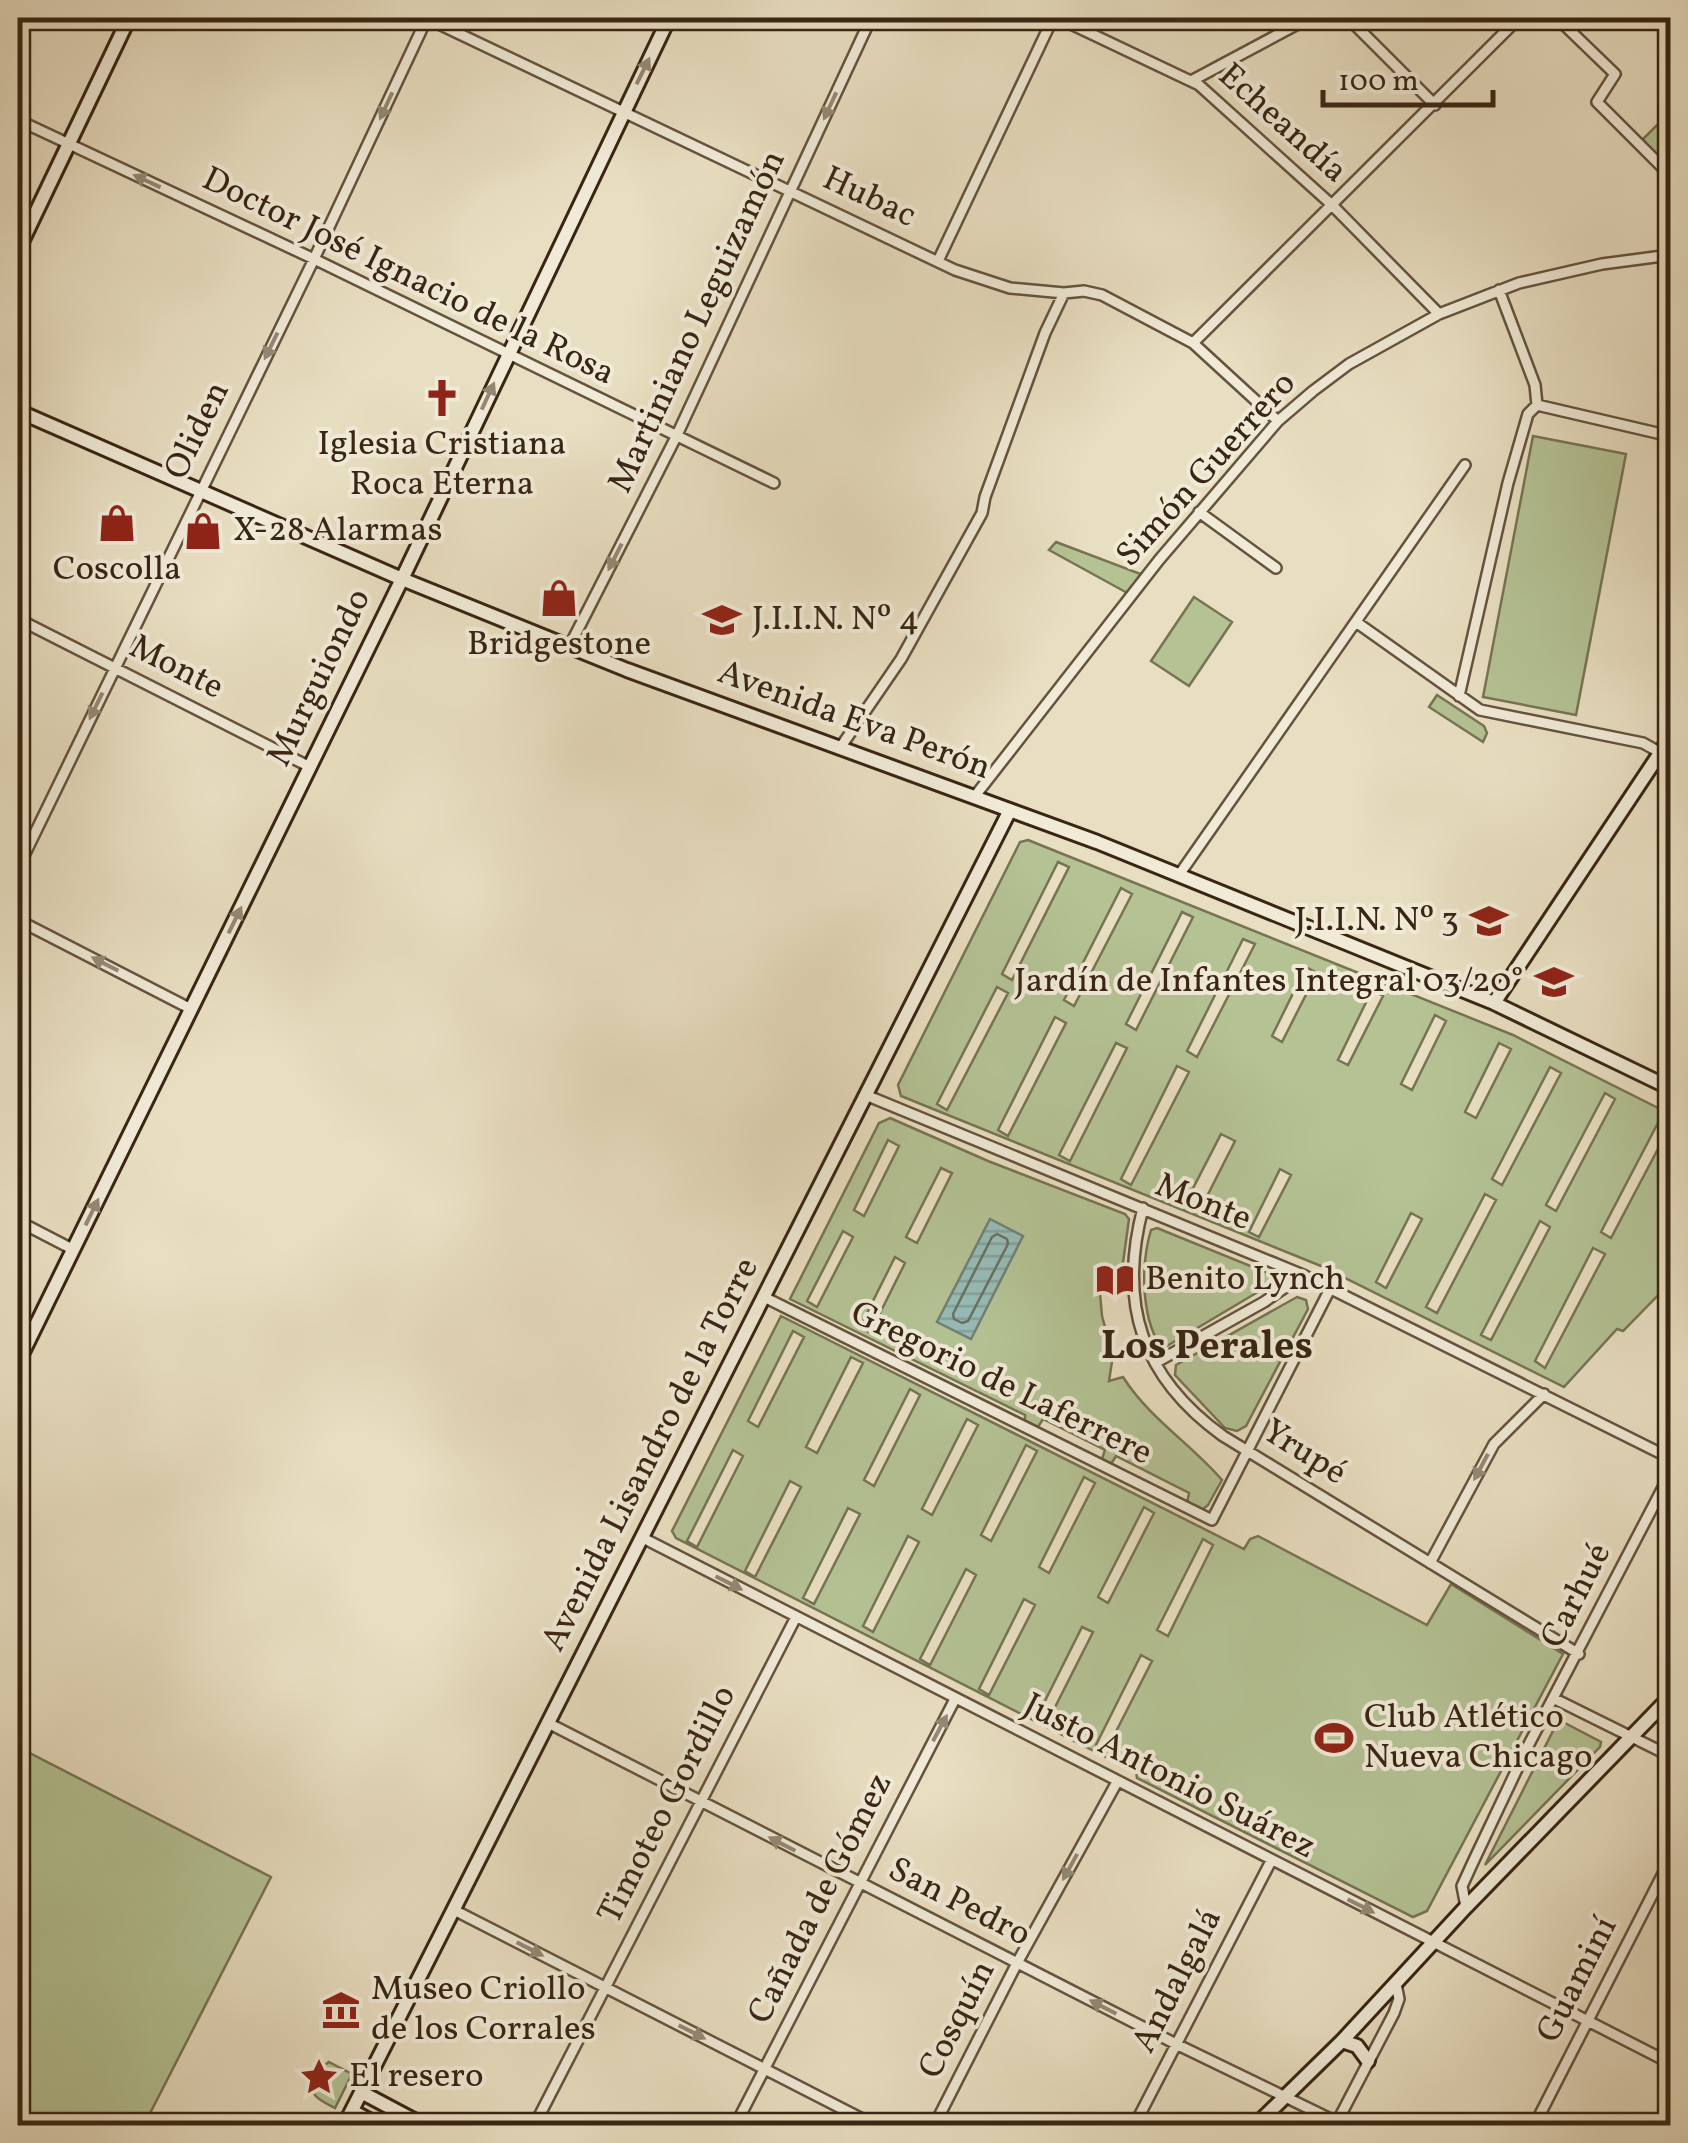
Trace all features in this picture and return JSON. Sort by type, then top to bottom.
[{"type":"main road","points":[[18,250],[129,18]]},
{"type":"main road","name":"Murguiondo","points":[[18,1362],[402,579],[669,18]]},
{"type":"main road","name":"Avenida Eva Perón","points":[[18,411],[198,492],[569,647],[975,796],[1494,1003],[1670,1088]]},
{"type":"main road","points":[[1494,1003],[1666,755],[1670,738]]},
{"type":"main road","name":"Avenida Lisandro de la Torre","points":[[344,2126],[1010,810]]},
{"type":"main road","points":[[1255,2126],[1342,2042],[1466,1907],[1670,1697]]},
{"type":"main road","points":[[1342,2042],[1358,2046],[1368,2061]]},
{"type":"main road","points":[[361,2092],[424,2126]]},
{"type":"main road","points":[[352,2111],[380,2126]]},
{"type":"street","name":"Hubac","points":[[427,18],[938,261],[1010,288],[1102,295],[1193,343],[1278,421]]},
{"type":"street","name":"Oliden","points":[[18,868],[427,18]]},
{"type":"street","name":"Martiniano Leguizamón","points":[[569,647],[676,437],[870,18]]},
{"type":"street","name":"Echeandía","points":[[1056,18],[1192,80],[1332,205],[1438,314]]},
{"type":"street","points":[[938,261],[1056,18]]},
{"type":"street","points":[[1192,80],[1309,18]]},
{"type":"street","points":[[1348,18],[1434,105]]},
{"type":"street","points":[[1193,343],[1519,18]]},
{"type":"street","points":[[1557,18],[1615,74],[1597,102],[1670,175]]},
{"type":"street","name":"Doctor José Ignacio de la Rosa","points":[[18,120],[774,483]]},
{"type":"street","name":"Simón Guerrero","points":[[975,796],[1108,622],[1199,512],[1278,421],[1348,364],[1438,314],[1518,282],[1602,264],[1670,255]]},
{"type":"street","points":[[1500,290],[1538,404]]},
{"type":"street","points":[[840,748],[902,659],[982,512],[1045,333],[1064,293]]},
{"type":"street","points":[[1538,404],[1670,436]]},
{"type":"street","points":[[1458,696],[1508,483],[1528,414],[1538,404]]},
{"type":"street","points":[[1179,875],[1465,464]]},
{"type":"street","points":[[1199,512],[1276,568]]},
{"type":"street","name":"Monte","points":[[18,619],[310,767]]},
{"type":"street","points":[[1356,622],[1480,710],[1628,740],[1666,755]]},
{"type":"street","points":[[18,920],[192,1009]]},
{"type":"street","name":"Monte","points":[[868,1096],[1331,1287],[1670,1458]]},
{"type":"street","name":"Yrupé","points":[[1143,1208],[1132,1248],[1132,1288],[1140,1324],[1154,1363],[1195,1414],[1578,1654]]},
{"type":"street","points":[[18,1221],[74,1250]]},
{"type":"street","points":[[1154,1363],[1264,1302],[1303,1275]]},
{"type":"street","points":[[1247,1450],[1331,1287]]},
{"type":"street","name":"Gregorio de Laferrere","points":[[764,1297],[1212,1520],[1247,1450]]},
{"type":"street","points":[[1430,1563],[1494,1444],[1544,1394]]},
{"type":"street","name":"Carhué","points":[[1466,1907],[1462,1886],[1528,1746],[1670,1474]]},
{"type":"street","name":"Justo Antonio Suárez","points":[[643,1538],[1670,2063]]},
{"type":"street","name":"Timoteo Gordillo","points":[[534,2126],[796,1616]]},
{"type":"street","name":"Cañada de Gómez","points":[[735,2126],[956,1699]]},
{"type":"street","points":[[1555,1699],[1670,1756]]},
{"type":"street","name":"San Pedro","points":[[550,1724],[1339,2124]]},
{"type":"street","name":"Cosquín","points":[[934,2126],[1017,1963],[1117,1782]]},
{"type":"street","name":"Guaminí","points":[[1534,2126],[1670,1860]]},
{"type":"street","name":"Andalgalá","points":[[1134,2126],[1271,1861]]},
{"type":"street","points":[[454,1910],[876,2126]]},
{"type":"street","points":[[1339,2124],[1394,2013],[1399,1999],[1396,1984]]},
{"type":"green space","points":[[1670,112],[1670,175],[1639,143]]},
{"type":"green space","points":[[1533,436],[1626,454],[1576,715],[1483,697]]},
{"type":"green space","points":[[1056,542],[1146,576],[1131,595],[1049,550]]},
{"type":"green space","points":[[1194,597],[1232,622],[1189,686],[1151,661]]},
{"type":"green space","points":[[1437,695],[1484,726],[1487,733],[1483,742],[1429,707]]},
{"type":"green space","points":[[1028,840],[1513,1035],[1670,1114],[1670,1126],[1670,1231],[1667,1239],[1670,1283],[1623,1331],[1617,1329],[1564,1387],[1321,1266],[901,1096],[898,1085],[1020,842]],"holes":[[[1058,862],[1069,867],[1012,980],[1002,974]],[[1121,888],[1132,894],[1074,1006],[1064,1000]],[[1182,912],[1193,917],[1136,1030],[1126,1024]],[[1243,939],[1255,944],[1197,1057],[1187,1051]],[[1306,967],[1317,973],[1282,1042],[1272,1036]],[[997,987],[1008,993],[947,1110],[937,1104]],[[1372,990],[1383,996],[1348,1065],[1338,1060]],[[1435,1015],[1446,1021],[1412,1090],[1401,1084]],[[1055,1017],[1066,1023],[1008,1136],[998,1130]],[[1116,1043],[1127,1048],[1070,1161],[1059,1155]],[[1499,1043],[1511,1049],[1476,1118],[1465,1112]],[[1177,1066],[1189,1072],[1131,1185],[1121,1179]],[[1550,1067],[1561,1073],[1502,1185],[1492,1179]],[[1605,1093],[1615,1099],[1556,1211],[1546,1205]],[[1659,1121],[1670,1126],[1611,1238],[1601,1232]],[[1221,1134],[1235,1141],[1199,1212],[1185,1204]],[[1280,1169],[1291,1175],[1259,1237],[1249,1232]],[[1485,1194],[1496,1200],[1437,1313],[1426,1307]],[[1411,1213],[1422,1219],[1386,1288],[1376,1282]],[[1540,1221],[1550,1227],[1491,1340],[1481,1335]],[[1593,1248],[1605,1254],[1545,1368],[1535,1361]]]},
{"type":"green space","points":[[890,1118],[1125,1214],[1129,1219],[1122,1270],[1098,1271],[1102,1316],[1113,1355],[1109,1381],[1123,1377],[1145,1405],[1222,1480],[1208,1505],[1202,1510],[1187,1503],[1189,1493],[1116,1456],[1111,1464],[1102,1459],[1105,1450],[1043,1419],[1038,1427],[1025,1421],[1025,1415],[790,1299],[879,1123]],"holes":[[[888,1140],[899,1146],[864,1216],[854,1210]],[[941,1168],[952,1173],[917,1243],[906,1237]],[[843,1231],[853,1237],[817,1307],[807,1301]],[[895,1257],[905,1263],[870,1333],[860,1327]]]},
{"type":"green space","points":[[1157,1228],[1270,1274],[1273,1283],[1167,1346],[1159,1344],[1144,1288],[1148,1243],[1151,1230]]},
{"type":"green space","points":[[1297,1297],[1306,1300],[1308,1309],[1246,1426],[1237,1431],[1225,1428],[1175,1375],[1176,1365]]},
{"type":"green space","points":[[781,1316],[1244,1549],[1250,1539],[1258,1536],[1427,1625],[1451,1584],[1563,1654],[1427,1911],[1413,1917],[1137,1778],[1135,1765],[1131,1770],[676,1538],[672,1531]],"holes":[[[793,1331],[804,1337],[758,1427],[748,1421]],[[851,1357],[863,1363],[817,1453],[806,1447]],[[910,1389],[920,1395],[874,1486],[864,1480]],[[967,1419],[978,1425],[932,1515],[922,1509]],[[1026,1445],[1037,1451],[991,1541],[981,1535]],[[733,1450],[743,1456],[697,1547],[687,1541]],[[1084,1477],[1095,1483],[1049,1573],[1039,1567]],[[790,1481],[801,1487],[755,1577],[745,1571]],[[1144,1507],[1154,1513],[1108,1603],[1098,1597]],[[848,1508],[860,1514],[814,1604],[803,1598]],[[908,1536],[919,1542],[873,1632],[863,1626]],[[1203,1539],[1213,1545],[1168,1636],[1157,1630]],[[966,1569],[976,1575],[930,1665],[920,1659]],[[1024,1599],[1035,1605],[989,1695],[979,1689]],[[1082,1627],[1093,1632],[1047,1723],[1037,1717]],[[1141,1655],[1152,1661],[1106,1751],[1096,1745]]]},
{"type":"green space","points":[[1563,1722],[1601,1742],[1600,1747],[1485,1865],[1556,1725]]},
{"type":"green space","points":[[18,1747],[271,1877],[144,2125],[18,2125]]},
{"type":"green space","points":[[329,2062],[352,2074],[335,2108],[316,2096],[310,2082],[310,2075]]},
{"type":"water","points":[[990,1219],[1023,1236],[971,1339],[937,1322]]},
{"type":"place","name":"Iglesia Cristiana Roca Eterna","points":[[442,398]]},
{"type":"place","name":"Coscolla","points":[[117,523]]},
{"type":"place","name":"X-28 Alarmas","points":[[203,531]]},
{"type":"place","name":"Bridgestone","points":[[559,598]]},
{"type":"place","name":"J.I.I.N. Nº 4","points":[[722,620]]},
{"type":"place","name":"J.I.I.N. Nº 3","points":[[1489,921]]},
{"type":"place","name":"Jardín de Infantes Integral 03/20°","points":[[1554,982]]},
{"type":"place","name":"Benito Lynch","points":[[1115,1280]]},
{"type":"place","name":"Club Atlético Nueva Chicago","points":[[1334,1738]]},
{"type":"place","name":"Museo Criollo de los Corrales","points":[[341,2010]]},
{"type":"place","name":"El resero","points":[[319,2077]]},
{"type":"district","name":"Los Perales","points":[[1207,1348]]}]
